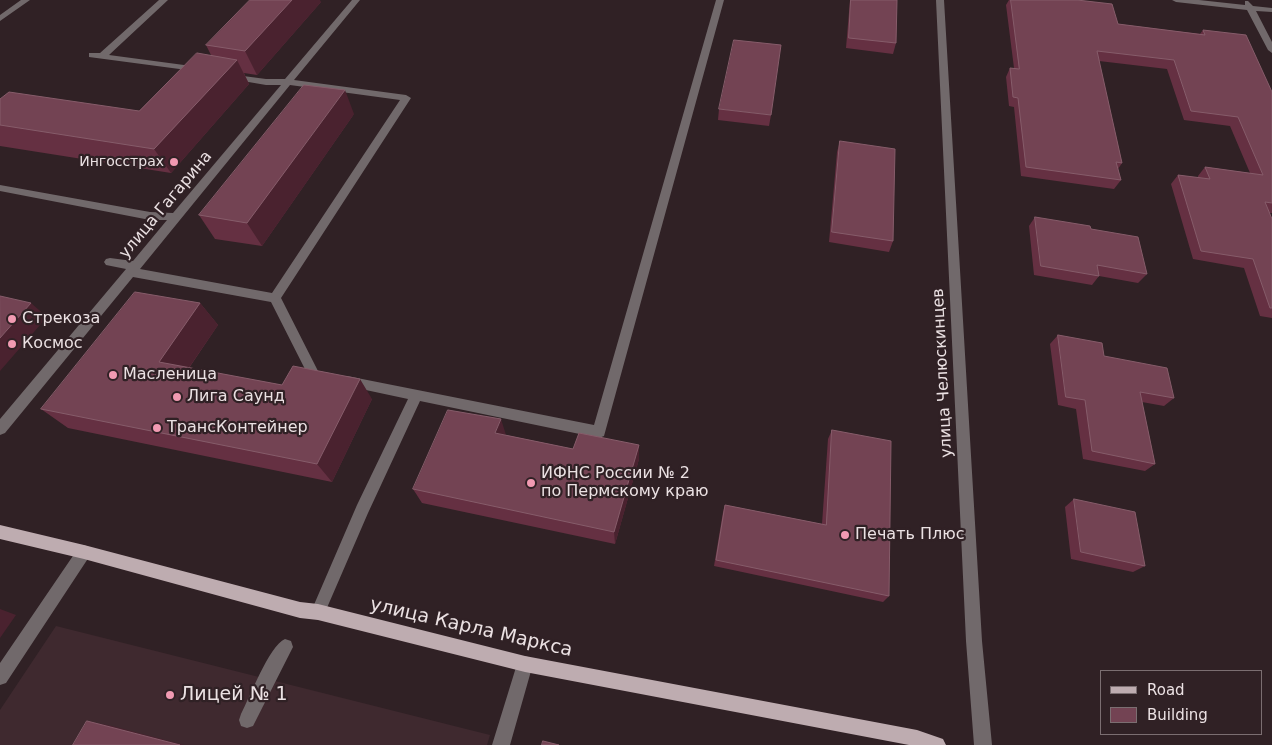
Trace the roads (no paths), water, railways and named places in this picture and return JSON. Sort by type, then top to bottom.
[{"type":"main road","name":"улица Карла Маркса","points":[[0,532],[84,552],[300,610],[318,612],[525,664],[917,738],[938,745]]},
{"type":"street","points":[[0,19],[26,0]]},
{"type":"street","points":[[164,0],[96,56],[209,71],[266,82],[288,82],[406,98],[275,298]]},
{"type":"street","name":"улица Гагарина","points":[[0,430],[356,0]]},
{"type":"street","points":[[275,298],[314,375],[599,432],[720,0]]},
{"type":"street","name":"улица Челюскинцев","points":[[940,0],[974,641],[983,745]]},
{"type":"street","points":[[1176,0],[1248,4],[1272,10]]},
{"type":"street","points":[[1248,4],[1272,50]]},
{"type":"street","points":[[0,188],[150,216],[177,217]]},
{"type":"street","points":[[110,262],[134,269],[275,298]]},
{"type":"street","points":[[318,612],[362,510],[416,395]]},
{"type":"street","points":[[0,677],[84,552]]},
{"type":"street","points":[[247,720],[277,658],[285,647]]},
{"type":"street","points":[[501,745],[525,664]]},
{"type":"place","name":"Ингосстрах","points":[[174,162]]},
{"type":"place","name":"Стрекоза","points":[[12,319]]},
{"type":"place","name":"Космос","points":[[12,344]]},
{"type":"place","name":"Масленица","points":[[113,375]]},
{"type":"place","name":"Лига Саунд","points":[[177,397]]},
{"type":"place","name":"ТрансКонтейнер","points":[[157,428]]},
{"type":"place","name":"ИФНС России № 2 по Пермскому краю","points":[[531,483]]},
{"type":"place","name":"Печать Плюс","points":[[845,535]]},
{"type":"place","name":"Лицей № 1","points":[[170,695]]}]
